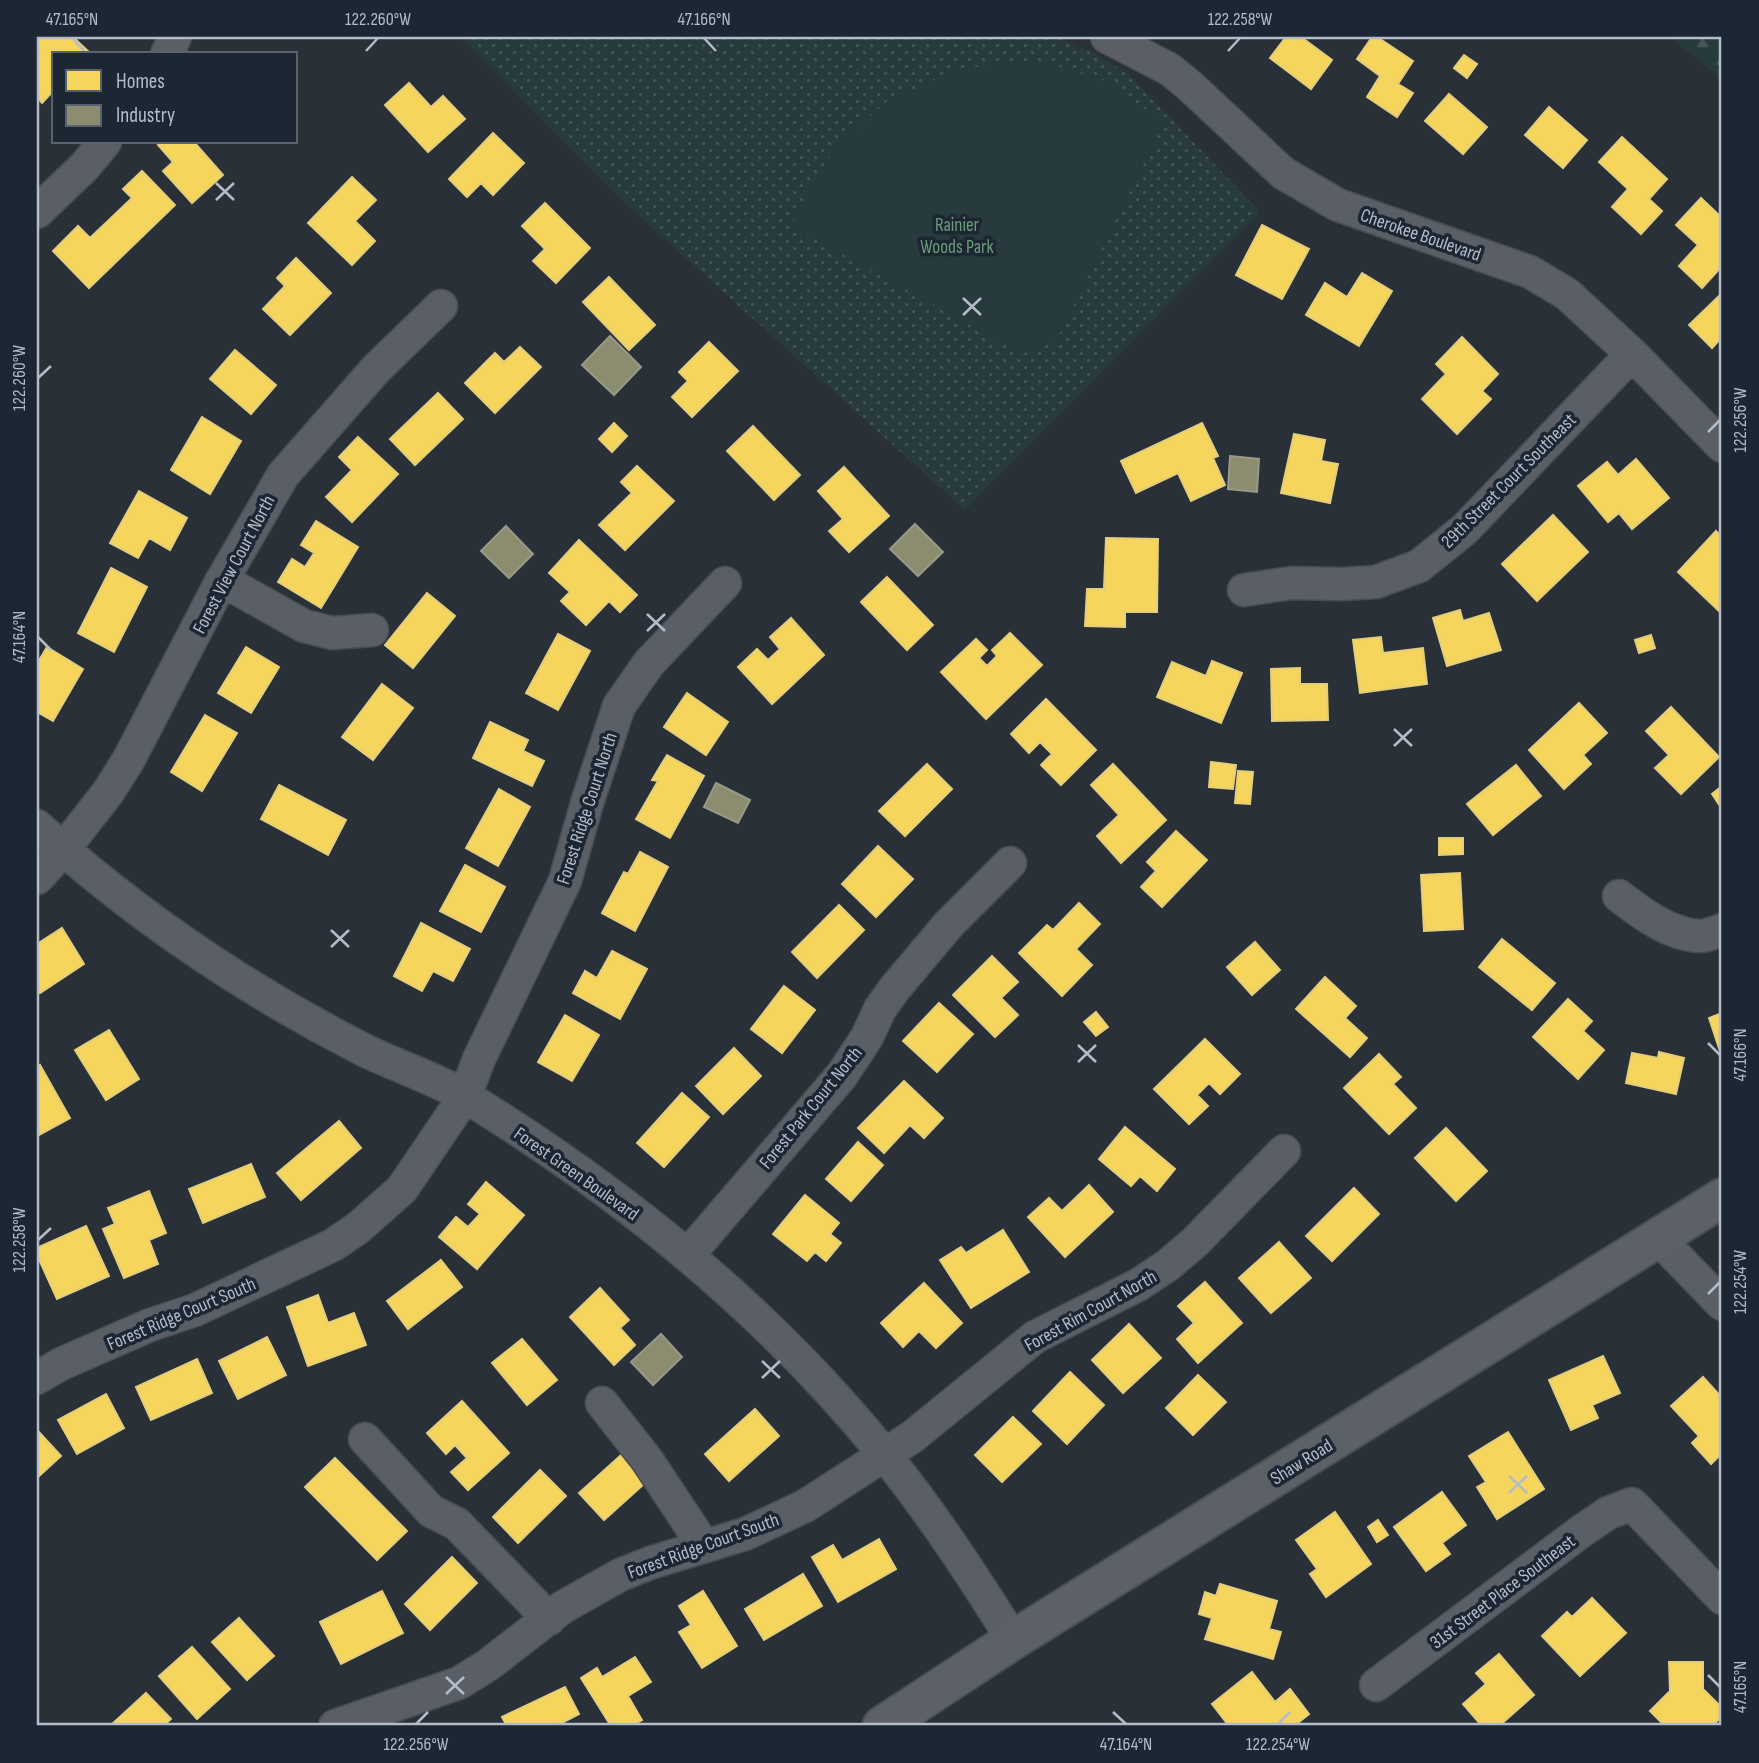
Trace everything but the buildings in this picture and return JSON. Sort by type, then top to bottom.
[{"type":"main road","name":"Shaw Road","points":[[882,1726],[1013,1640],[1722,1198]]},
{"type":"street","name":"Cherokee Boulevard","points":[[1107,37],[1169,69],[1283,173],[1338,205],[1530,272],[1567,294],[1632,354],[1722,446]]},
{"type":"street","points":[[37,212],[85,166],[103,144]]},
{"type":"street","name":"Forest View Court North","points":[[37,878],[63,850],[109,791],[129,759],[222,580],[283,475],[376,369],[441,306]]},
{"type":"street","name":"29th Street Court Southeast","points":[[1244,590],[1291,583],[1376,582],[1419,566],[1465,529],[1632,354]]},
{"type":"street","points":[[222,580],[304,626],[332,633],[372,630]]},
{"type":"street","name":"Forest Ridge Court North","points":[[465,1096],[565,881],[619,706],[649,663],[726,583]]},
{"type":"street","name":"Forest Green Boulevard","points":[[37,826],[63,850],[173,936],[258,992],[363,1049],[465,1096],[610,1194],[688,1255],[772,1330],[856,1420],[967,1565],[1013,1640]]},
{"type":"street","name":"Forest Park Court North","points":[[688,1255],[842,1075],[895,988],[949,924],[1010,863]]},
{"type":"street","points":[[1619,896],[1670,929],[1701,936],[1722,930]]},
{"type":"street","name":"Forest Ridge Court South","points":[[37,1378],[61,1364],[150,1325],[195,1310],[333,1245],[366,1221],[402,1189],[465,1096]]},
{"type":"street","name":"Forest Rim Court North","points":[[885,1455],[912,1437],[1035,1337],[1138,1285],[1168,1265],[1195,1242],[1283,1151]]},
{"type":"street","points":[[1659,1239],[1722,1304]]},
{"type":"street","points":[[603,1403],[647,1460],[704,1546]]},
{"type":"street","points":[[365,1440],[431,1511],[457,1524],[549,1619]]},
{"type":"street","name":"Forest Ridge Court South","points":[[335,1726],[459,1683],[488,1665],[563,1607],[620,1575],[745,1534],[805,1506],[885,1455]]},
{"type":"street","name":"31st Street Place Southeast","points":[[1376,1685],[1583,1530],[1608,1513],[1632,1504],[1722,1598]]},
{"type":"green space","name":"Rainier Woods Park","points":[[460,37],[1057,37],[1093,53],[1128,74],[1260,212],[965,510],[628,206]]},
{"type":"green space","points":[[1670,37],[1722,37],[1722,79]]},
{"type":"green space","points":[[1037,60],[1105,81],[1164,123],[1057,339],[1022,354],[792,226],[805,196],[837,145],[890,99],[960,69]]}]
